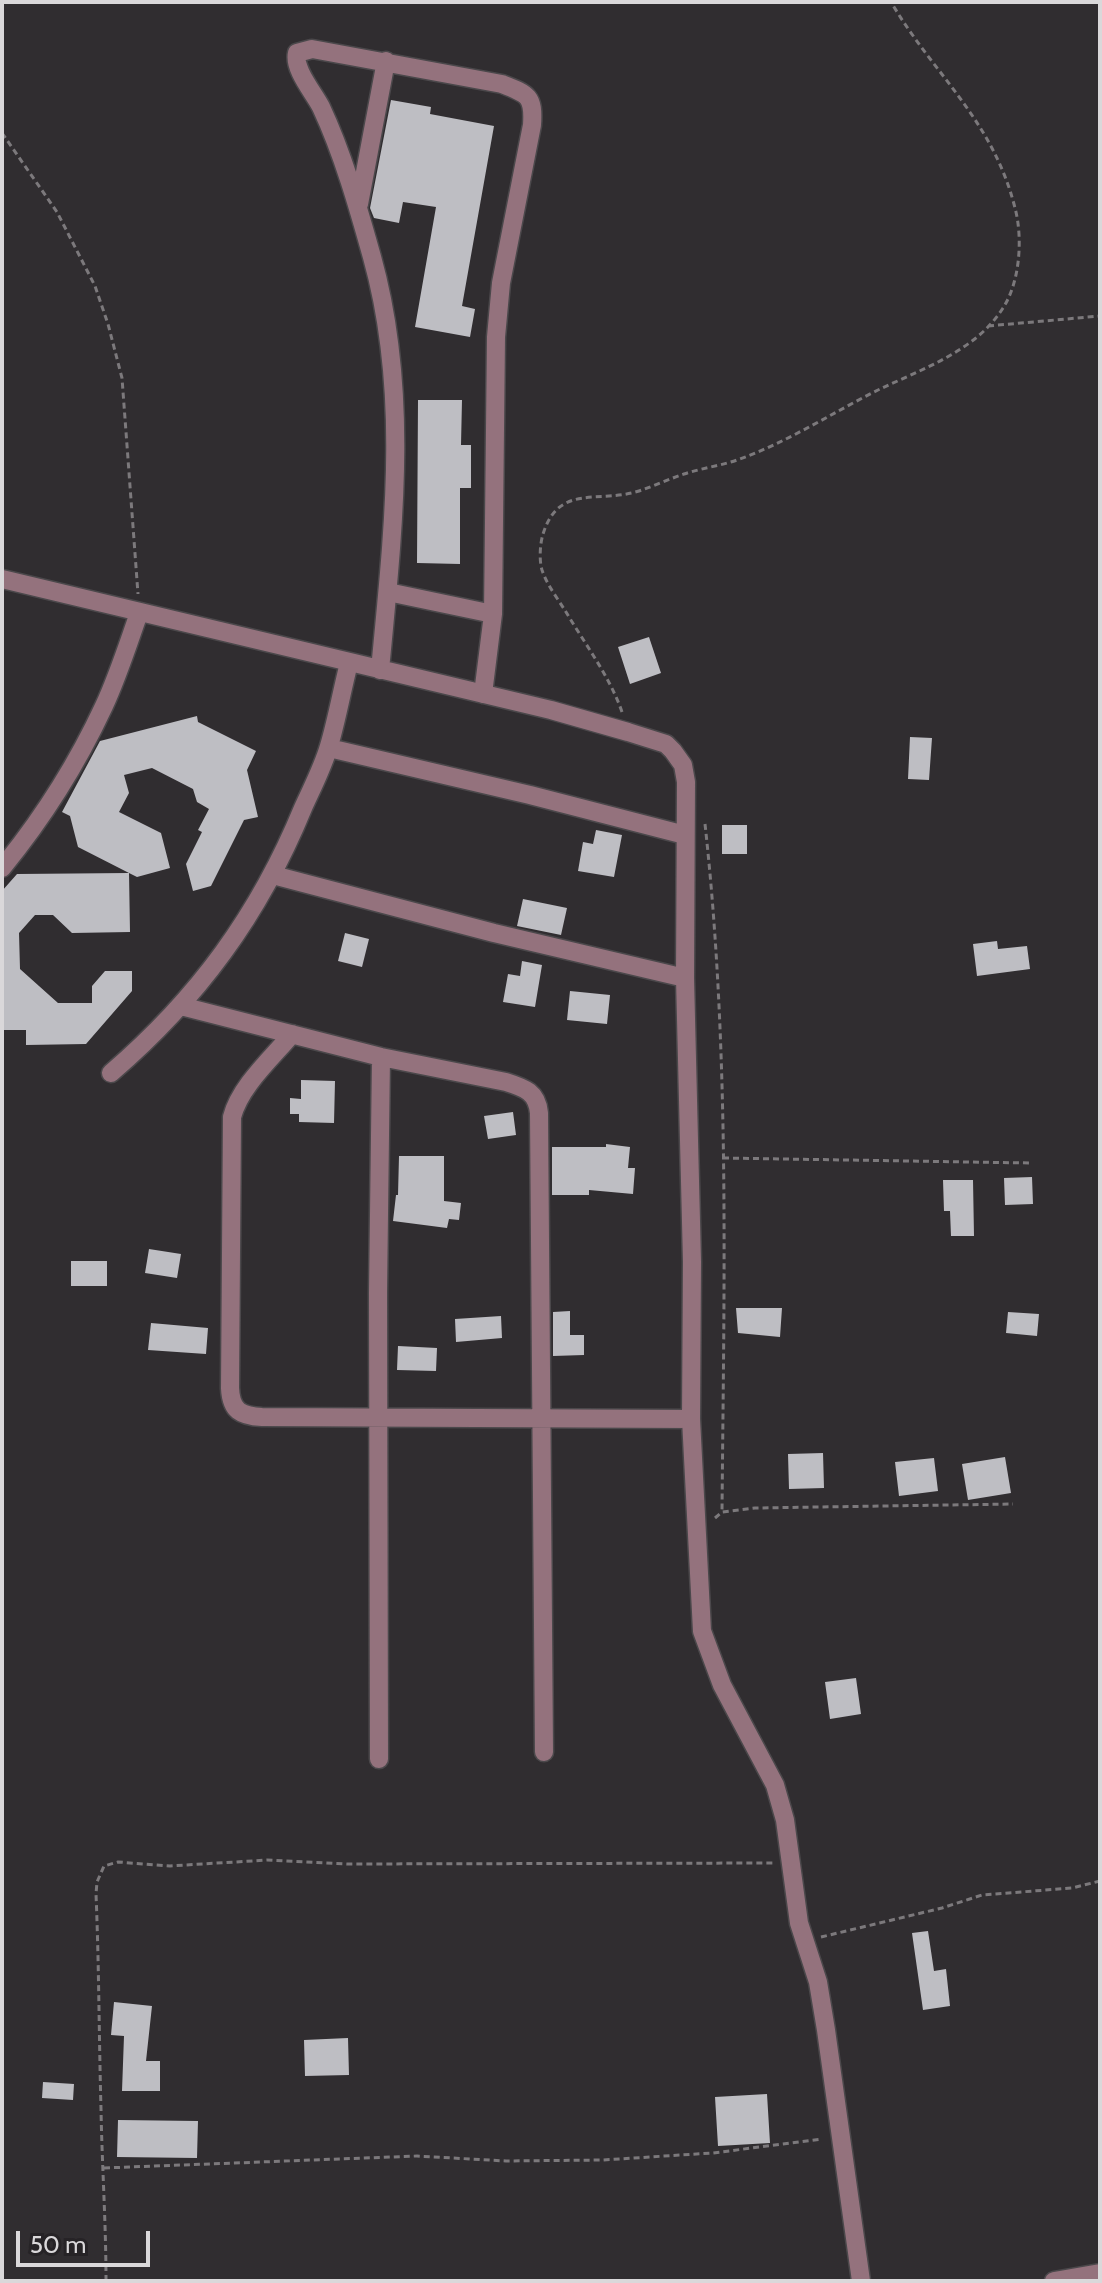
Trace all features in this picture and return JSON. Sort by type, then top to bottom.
[{"type":"street","points":[[380,670],[395,514],[397,443],[383,309],[373,259],[346,170],[327,120],[295,58],[301,50],[312,49],[386,61],[502,84],[526,94],[532,103],[532,125],[501,283],[496,337],[493,614],[483,694]]},
{"type":"street","points":[[358,211],[386,61]]},
{"type":"street","points":[[2,579],[551,710],[666,744],[683,765],[692,1262],[691,1419],[702,1631],[722,1685],[775,1785],[785,1820],[799,1923],[818,1982],[861,2281]]},
{"type":"street","points":[[388,592],[493,614]]},
{"type":"street","points":[[2,868],[29,835],[72,769],[105,704],[139,613]]},
{"type":"street","points":[[111,1073],[181,1006],[232,943],[273,875],[329,748],[349,663]]},
{"type":"street","points":[[329,748],[685,835]]},
{"type":"street","points":[[273,875],[494,933],[685,978]]},
{"type":"street","points":[[181,1006],[381,1057],[506,1082],[524,1088],[535,1098],[539,1113],[544,1752]]},
{"type":"street","points":[[292,1034],[247,1088],[232,1117],[231,1398],[237,1411],[251,1417],[691,1419]]},
{"type":"street","points":[[379,1759],[381,1057]]},
{"type":"street","points":[[1054,2281],[1100,2273]]},
{"type":"path","points":[[628,732],[615,693],[541,569],[543,534],[565,501],[615,497],[738,459],[944,360],[988,326],[1004,307],[1014,280],[1019,249],[1016,208],[991,144],[976,118],[911,35],[891,2]]},
{"type":"path","points":[[2,133],[57,212],[95,286],[108,324],[122,378],[139,613]]},
{"type":"path","points":[[988,326],[1100,316]]},
{"type":"path","points":[[704,814],[712,884],[723,1158],[722,1512]]},
{"type":"path","points":[[723,1158],[1031,1163]]},
{"type":"path","points":[[696,1533],[722,1512],[798,1507],[1013,1504]]},
{"type":"path","points":[[106,2281],[96,1894],[104,1866],[110,1863],[170,1866],[290,1860],[347,1864],[621,1862],[755,1865],[790,1861]]},
{"type":"path","points":[[806,1940],[942,1908],[982,1895],[1014,1890],[1072,1888],[1100,1881]]},
{"type":"path","points":[[104,2168],[417,2156],[506,2161],[602,2160],[713,2153],[841,2137]]},
{"type":"building","points":[[391,100],[431,107],[430,114],[494,126],[462,306],[475,309],[470,337],[415,327],[436,207],[403,202],[399,223],[374,218],[370,208]]},
{"type":"building","points":[[418,400],[462,400],[461,445],[471,445],[471,488],[460,488],[460,564],[417,563]]},
{"type":"building","points":[[649,637],[661,673],[630,684],[618,647]]},
{"type":"building","points":[[197,716],[198,722],[256,751],[247,770],[258,817],[244,820],[211,886],[193,891],[186,864],[202,832],[198,830],[209,809],[197,802],[193,789],[152,768],[124,775],[129,793],[119,812],[161,833],[170,868],[137,877],[78,847],[70,816],[62,812],[100,741]]},
{"type":"building","points":[[910,737],[932,738],[929,780],[908,779]]},
{"type":"building","points":[[722,825],[747,825],[747,854],[722,854]]},
{"type":"building","points":[[596,830],[622,835],[614,877],[578,871],[583,842],[593,844]]},
{"type":"building","points":[[129,873],[130,932],[72,933],[53,915],[35,915],[19,933],[20,969],[58,1003],[92,1003],[92,986],[105,971],[132,971],[132,991],[86,1044],[26,1045],[26,1030],[2,1030],[2,891],[17,874]]},
{"type":"building","points":[[523,899],[567,908],[561,935],[517,926]]},
{"type":"building","points":[[345,933],[369,939],[362,967],[338,961]]},
{"type":"building","points":[[997,941],[998,949],[1027,946],[1030,969],[977,976],[973,944]]},
{"type":"building","points":[[522,961],[542,965],[535,1007],[503,1002],[508,974],[520,976]]},
{"type":"building","points":[[570,991],[610,995],[607,1024],[567,1020]]},
{"type":"building","points":[[301,1080],[335,1081],[334,1123],[299,1122],[299,1114],[290,1114],[290,1098],[301,1099]]},
{"type":"building","points":[[513,1112],[516,1135],[488,1139],[484,1116]]},
{"type":"building","points":[[606,1144],[630,1147],[628,1168],[635,1168],[633,1194],[589,1190],[589,1195],[552,1195],[552,1147],[606,1147]]},
{"type":"building","points":[[399,1156],[444,1156],[444,1201],[461,1203],[459,1220],[449,1219],[447,1228],[393,1221],[398,1195]]},
{"type":"building","points":[[1032,1177],[1033,1204],[1005,1205],[1004,1178]]},
{"type":"building","points":[[943,1180],[973,1180],[974,1236],[951,1236],[950,1211],[944,1211]]},
{"type":"building","points":[[149,1249],[181,1254],[177,1278],[145,1273]]},
{"type":"building","points":[[71,1261],[107,1261],[107,1286],[71,1286]]},
{"type":"building","points":[[736,1308],[782,1308],[780,1337],[738,1333]]},
{"type":"building","points":[[570,1311],[570,1335],[584,1335],[584,1355],[553,1356],[553,1312]]},
{"type":"building","points":[[1008,1312],[1039,1314],[1037,1336],[1006,1333]]},
{"type":"building","points":[[501,1316],[502,1338],[456,1342],[455,1319]]},
{"type":"building","points":[[151,1323],[208,1328],[206,1354],[148,1350]]},
{"type":"building","points":[[398,1346],[437,1348],[436,1371],[397,1370]]},
{"type":"building","points":[[823,1453],[824,1488],[789,1489],[788,1454]]},
{"type":"building","points":[[1005,1457],[1011,1493],[968,1500],[962,1464]]},
{"type":"building","points":[[934,1458],[938,1491],[899,1496],[895,1462]]},
{"type":"building","points":[[856,1678],[861,1714],[830,1719],[825,1682]]},
{"type":"building","points":[[928,1931],[934,1971],[946,1969],[950,2006],[923,2010],[912,1933]]},
{"type":"building","points":[[114,2002],[152,2006],[146,2061],[160,2061],[160,2091],[122,2091],[124,2036],[111,2035]]},
{"type":"building","points":[[348,2038],[349,2075],[305,2076],[304,2040]]},
{"type":"building","points":[[43,2082],[74,2084],[73,2100],[42,2098]]},
{"type":"building","points":[[767,2094],[770,2143],[718,2146],[715,2097]]},
{"type":"building","points":[[118,2120],[198,2121],[197,2158],[117,2157]]}]
